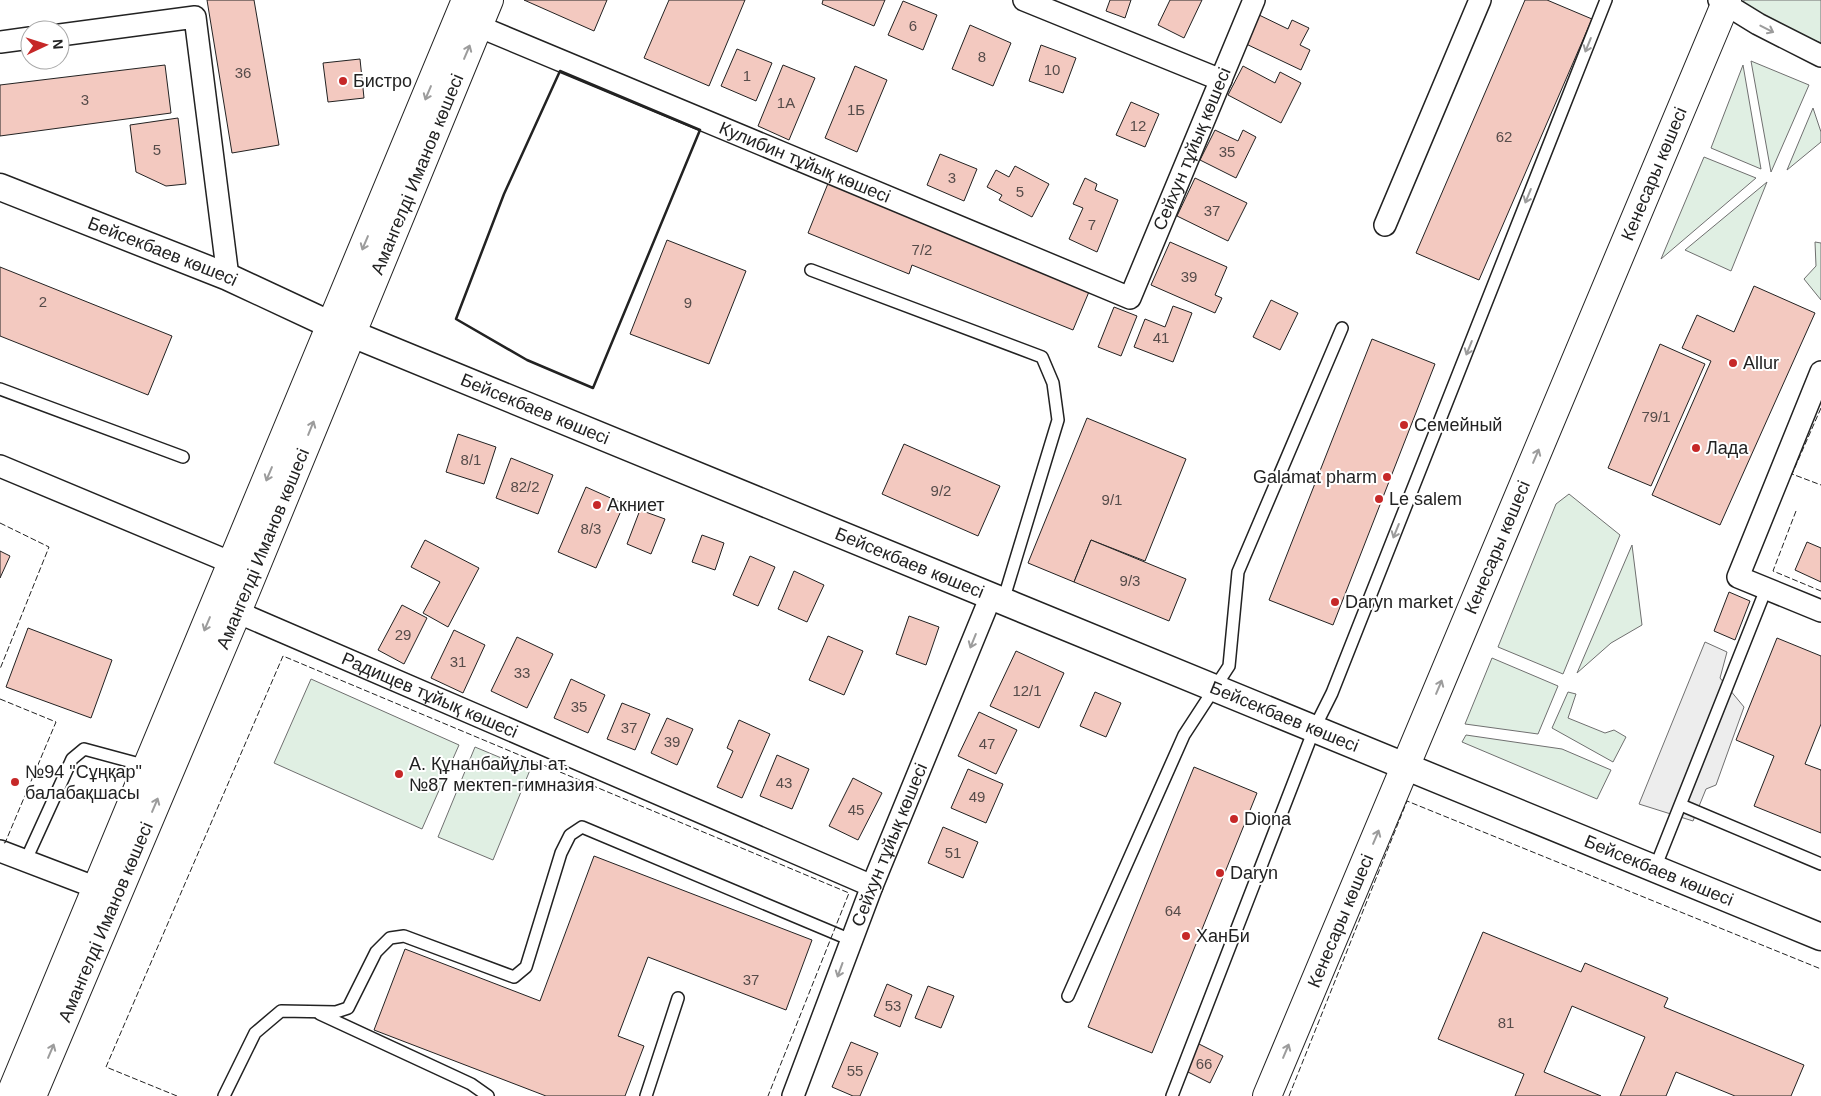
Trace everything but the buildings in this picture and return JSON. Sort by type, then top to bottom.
[{"type":"main road","name":"Амангелді Иманов көшесі","points":[[32,1096],[237,612],[341,329],[466,0]]},
{"type":"main road","name":"Амангелді Иманов көшесі","points":[[10,1096],[232,563],[341,329],[489,0]]},
{"type":"main road","name":"Кенесары көшесі","points":[[1267,1096],[1724,1]]},
{"type":"street","points":[[1024,0],[1221,80]]},
{"type":"street","name":"Сейхун тұйық көшесі","points":[[1130,298],[1254,0]]},
{"type":"street","points":[[1385,226],[1480,0]]},
{"type":"street","points":[[1724,1],[1758,24],[1821,56]]},
{"type":"street","points":[[70,32],[193,8],[228,277]]},
{"type":"street","name":"Кулибин тұйық көшесі","points":[[478,26],[1130,298]]},
{"type":"street","points":[[0,42],[20,39]]},
{"type":"street","name":"Бейсекбаев көшесі","points":[[0,187],[228,277],[341,329],[1315,727],[1821,937]]},
{"type":"street","points":[[1821,372],[1738,576],[1821,611]]},
{"type":"street","points":[[0,466],[232,563]]},
{"type":"street","name":"Сейхун тұйық көшесі","points":[[793,1096],[872,886],[997,598]]},
{"type":"street","name":"Радищев тұйық көшесі","points":[[237,612],[872,886]]},
{"type":"street","points":[[0,851],[97,888]]},
{"type":"lane","points":[[1172,1096],[1315,727],[1332,692],[1606,0]]},
{"type":"lane","points":[[811,270],[1042,357],[1052,383],[1058,420],[997,598]]},
{"type":"lane","points":[[1068,996],[1184,735],[1229,666],[1232,654],[1238,572],[1342,328]]},
{"type":"lane","points":[[0,389],[183,457]]},
{"type":"lane","points":[[1654,868],[1681,805],[1766,589]]},
{"type":"lane","points":[[25,862],[72,759],[84,749],[148,766]]},
{"type":"lane","points":[[1681,805],[1821,864]]},
{"type":"lane","points":[[224,1096],[255,1033],[281,1011],[336,1012],[348,1008],[376,952],[390,938],[404,936],[514,976],[526,968],[561,853],[570,835],[582,827],[851,940]]},
{"type":"lane","points":[[646,1096],[678,998]]},
{"type":"lane","points":[[315,1011],[471,1084],[488,1096]]},
{"type":"green space","points":[[1744,0],[1821,0],[1821,43],[1741,10]]},
{"type":"green space","points":[[1751,61],[1809,85],[1771,172]]},
{"type":"green space","points":[[1743,65],[1761,169],[1711,148]]},
{"type":"green space","points":[[1813,108],[1821,132],[1821,142],[1787,170]]},
{"type":"green space","points":[[1704,157],[1756,178],[1661,259]]},
{"type":"green space","points":[[1767,182],[1731,271],[1685,250]]},
{"type":"green space","points":[[1815,242],[1821,243],[1821,300],[1804,279],[1816,266]]},
{"type":"green space","points":[[1569,494],[1620,535],[1563,674],[1498,647],[1556,504]]},
{"type":"green space","points":[[1632,545],[1642,625],[1611,643],[1577,673]]},
{"type":"green space","points":[[1492,658],[1558,686],[1538,734],[1465,724]]},
{"type":"green space","points":[[311,679],[459,745],[422,829],[274,763]]},
{"type":"green space","points":[[1568,692],[1576,694],[1568,718],[1605,733],[1614,730],[1626,737],[1613,762],[1552,728]]},
{"type":"green space","points":[[1466,735],[1562,749],[1611,770],[1597,799],[1462,742]]},
{"type":"green space","points":[[475,747],[530,770],[493,860],[438,837]]},
{"type":"shaded area","points":[[1705,642],[1727,652],[1720,678],[1744,707],[1716,785],[1706,789],[1693,821],[1639,804]]},
{"type":"fence","points":[[1821,408],[1792,474],[1821,485]]},
{"type":"fence","points":[[1796,511],[1773,571],[1821,591]]},
{"type":"fence","points":[[0,523],[49,547],[0,669]]},
{"type":"fence","points":[[177,1096],[106,1067],[283,656],[849,893],[768,1096]]},
{"type":"fence","points":[[0,699],[56,722],[5,843],[2,842]]},
{"type":"fence","points":[[1289,1096],[1407,801],[1821,969]]},
{"type":"wall","points":[[560,71],[700,130],[593,388],[527,360],[456,319],[504,194],[560,71]]},
{"type":"place","name":"Бистро","points":[[343,81]]},
{"type":"place","name":"Allur","points":[[1733,363]]},
{"type":"place","name":"Семейный","points":[[1404,425]]},
{"type":"place","name":"Лада","points":[[1696,448]]},
{"type":"place","name":"Galamat pharm","points":[[1387,477]]},
{"type":"place","name":"Le salem","points":[[1379,499]]},
{"type":"place","name":"Акниет","points":[[597,505]]},
{"type":"place","name":"Daryn market","points":[[1335,602]]},
{"type":"place","name":"А. Құнанбайұлы ат. №87 мектеп-гимназия","points":[[399,774]]},
{"type":"place","name":"№94 \"Сұңқар\" балабақшасы","points":[[15,782]]},
{"type":"place","name":"Diona","points":[[1234,819]]},
{"type":"place","name":"Daryn","points":[[1220,873]]},
{"type":"place","name":"ХанБи","points":[[1186,936]]}]
